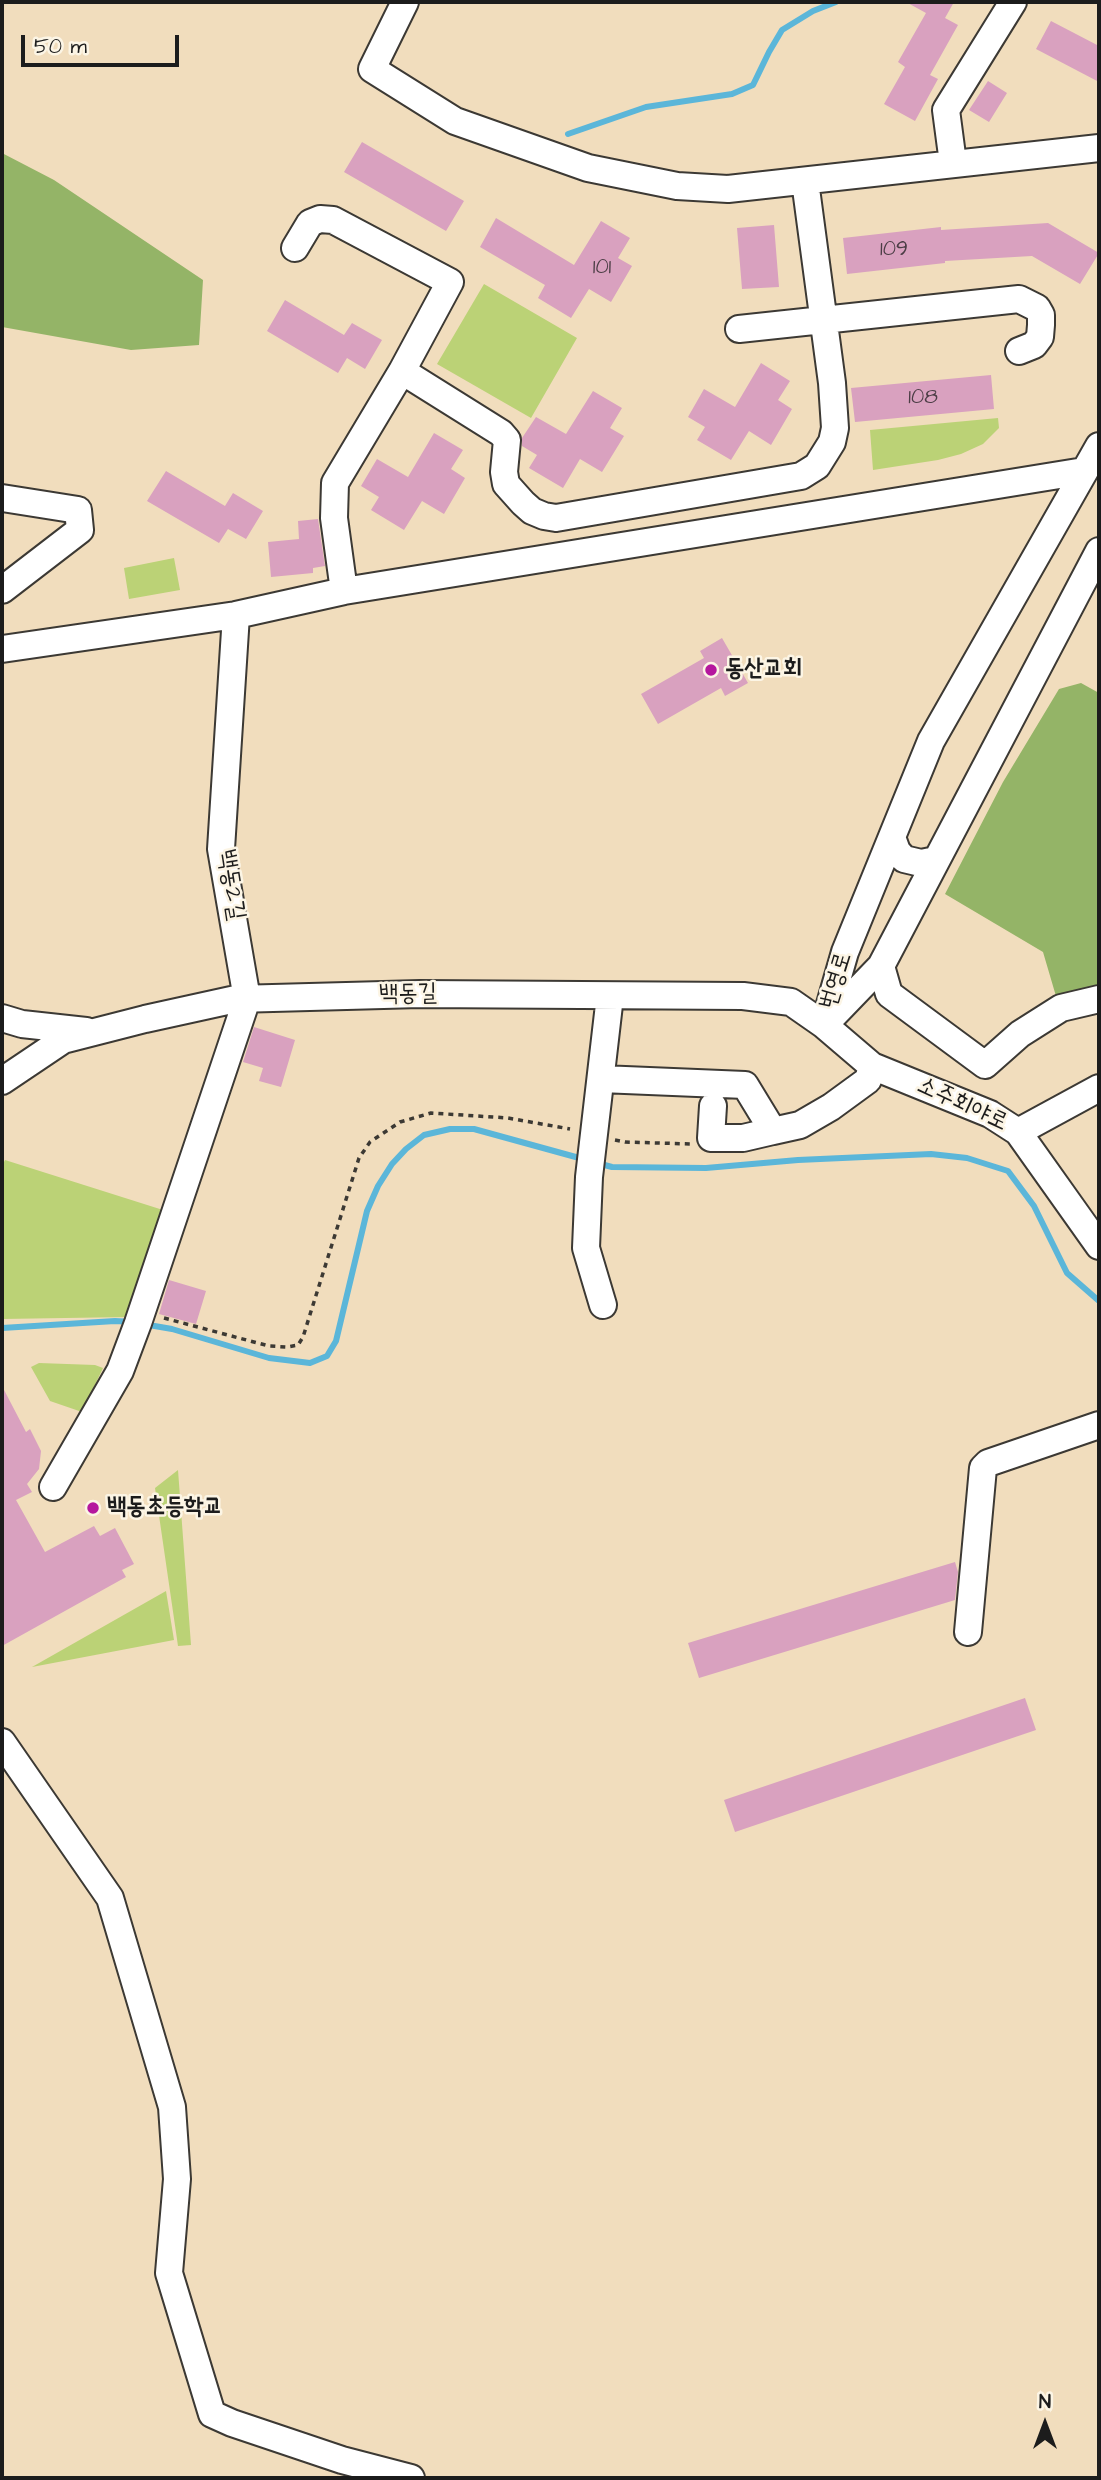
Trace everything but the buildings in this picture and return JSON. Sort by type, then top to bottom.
[{"type":"street","points":[[405,2],[372,69],[456,121],[588,168],[677,186],[715,188],[805,181],[1099,148]]},
{"type":"street","points":[[953,163],[946,110],[1013,2]]},
{"type":"street","points":[[402,371],[501,433],[507,440],[504,472],[506,484],[532,512],[556,518],[801,476],[817,466],[832,442],[835,428],[832,383],[805,181]]},
{"type":"street","points":[[295,248],[310,223],[320,219],[333,220],[450,282],[402,371],[359,431],[335,483],[334,518],[344,591]]},
{"type":"street","points":[[739,329],[1019,299],[1037,308],[1041,315],[1040,337],[1034,345],[1019,351]]},
{"type":"street","name":"번영로","points":[[824,1025],[845,952],[931,741],[1099,446]]},
{"type":"street","points":[[2,649],[236,615],[344,591],[1084,471]]},
{"type":"street","points":[[2,498],[78,510],[79,530],[2,590]]},
{"type":"street","name":"번영로","points":[[824,1025],[881,966],[1099,551]]},
{"type":"street","name":"백동2길","points":[[52,1487],[120,1371],[247,999],[221,849],[236,615]]},
{"type":"street","points":[[892,837],[897,851],[904,859],[921,863],[936,860]]},
{"type":"street","points":[[881,966],[889,994],[985,1065],[1020,1034],[1061,1009],[1099,999]]},
{"type":"street","name":"백동길","points":[[2,1081],[64,1040],[236,999],[420,995],[743,996],[791,1002],[824,1025]]},
{"type":"street","points":[[603,1305],[586,1248],[589,1177],[610,996]]},
{"type":"street","points":[[2,1018],[22,1024],[96,1032]]},
{"type":"street","name":"소주회야로","points":[[824,1025],[872,1066],[990,1114],[1018,1132],[1099,1246]]},
{"type":"street","points":[[713,1106],[711,1138],[743,1138],[800,1125],[868,1080],[872,1066]]},
{"type":"street","points":[[601,1079],[745,1085],[773,1131]]},
{"type":"street","points":[[1018,1132],[1099,1088]]},
{"type":"street","points":[[968,1632],[983,1468],[1099,1425]]},
{"type":"street","points":[[2,1742],[110,1898],[172,2107],[177,2179],[169,2273],[212,2414],[338,2469],[411,2478]]},
{"type":"path","points":[[139,1321],[269,1346],[298,1345],[303,1337],[359,1158],[370,1142],[400,1122],[431,1113],[508,1118],[625,1142],[703,1145]]},
{"type":"green space","points":[[2,153],[54,180],[203,280],[199,345],[131,350],[2,327]]},
{"type":"green space","points":[[484,284],[577,338],[531,418],[437,364]]},
{"type":"green space","points":[[998,418],[999,428],[983,444],[961,454],[873,470],[870,430]]},
{"type":"green space","points":[[174,558],[180,590],[129,599],[124,568]]},
{"type":"green space","points":[[1081,683],[1099,693],[1099,992],[1058,1003],[1043,952],[945,894],[1003,782],[1059,689]]},
{"type":"green space","points":[[5,1160],[163,1210],[129,1317],[2,1319],[2,1166]]},
{"type":"green space","points":[[39,1363],[95,1365],[103,1368],[82,1412],[50,1401],[31,1367]]},
{"type":"green space","points":[[178,1470],[191,1645],[178,1646],[155,1488]]},
{"type":"green space","points":[[166,1591],[174,1640],[32,1667]]},
{"type":"waterway","points":[[568,134],[646,107],[732,94],[753,85],[782,30],[813,11],[836,2]]},
{"type":"waterway","points":[[143,1324],[172,1329],[269,1358],[310,1363],[327,1356],[336,1341],[367,1211],[378,1186],[392,1164],[424,1135],[450,1129],[474,1129],[583,1159]]},
{"type":"waterway","points":[[597,1163],[612,1167],[706,1168],[798,1160],[931,1154],[967,1158],[1008,1171],[1034,1206],[1067,1273],[1099,1301]]},
{"type":"waterway","points":[[2,1328],[133,1322]]},
{"type":"place","name":"동산교회","points":[[711,670]]},
{"type":"place","name":"백동초등학교","points":[[93,1508]]}]
